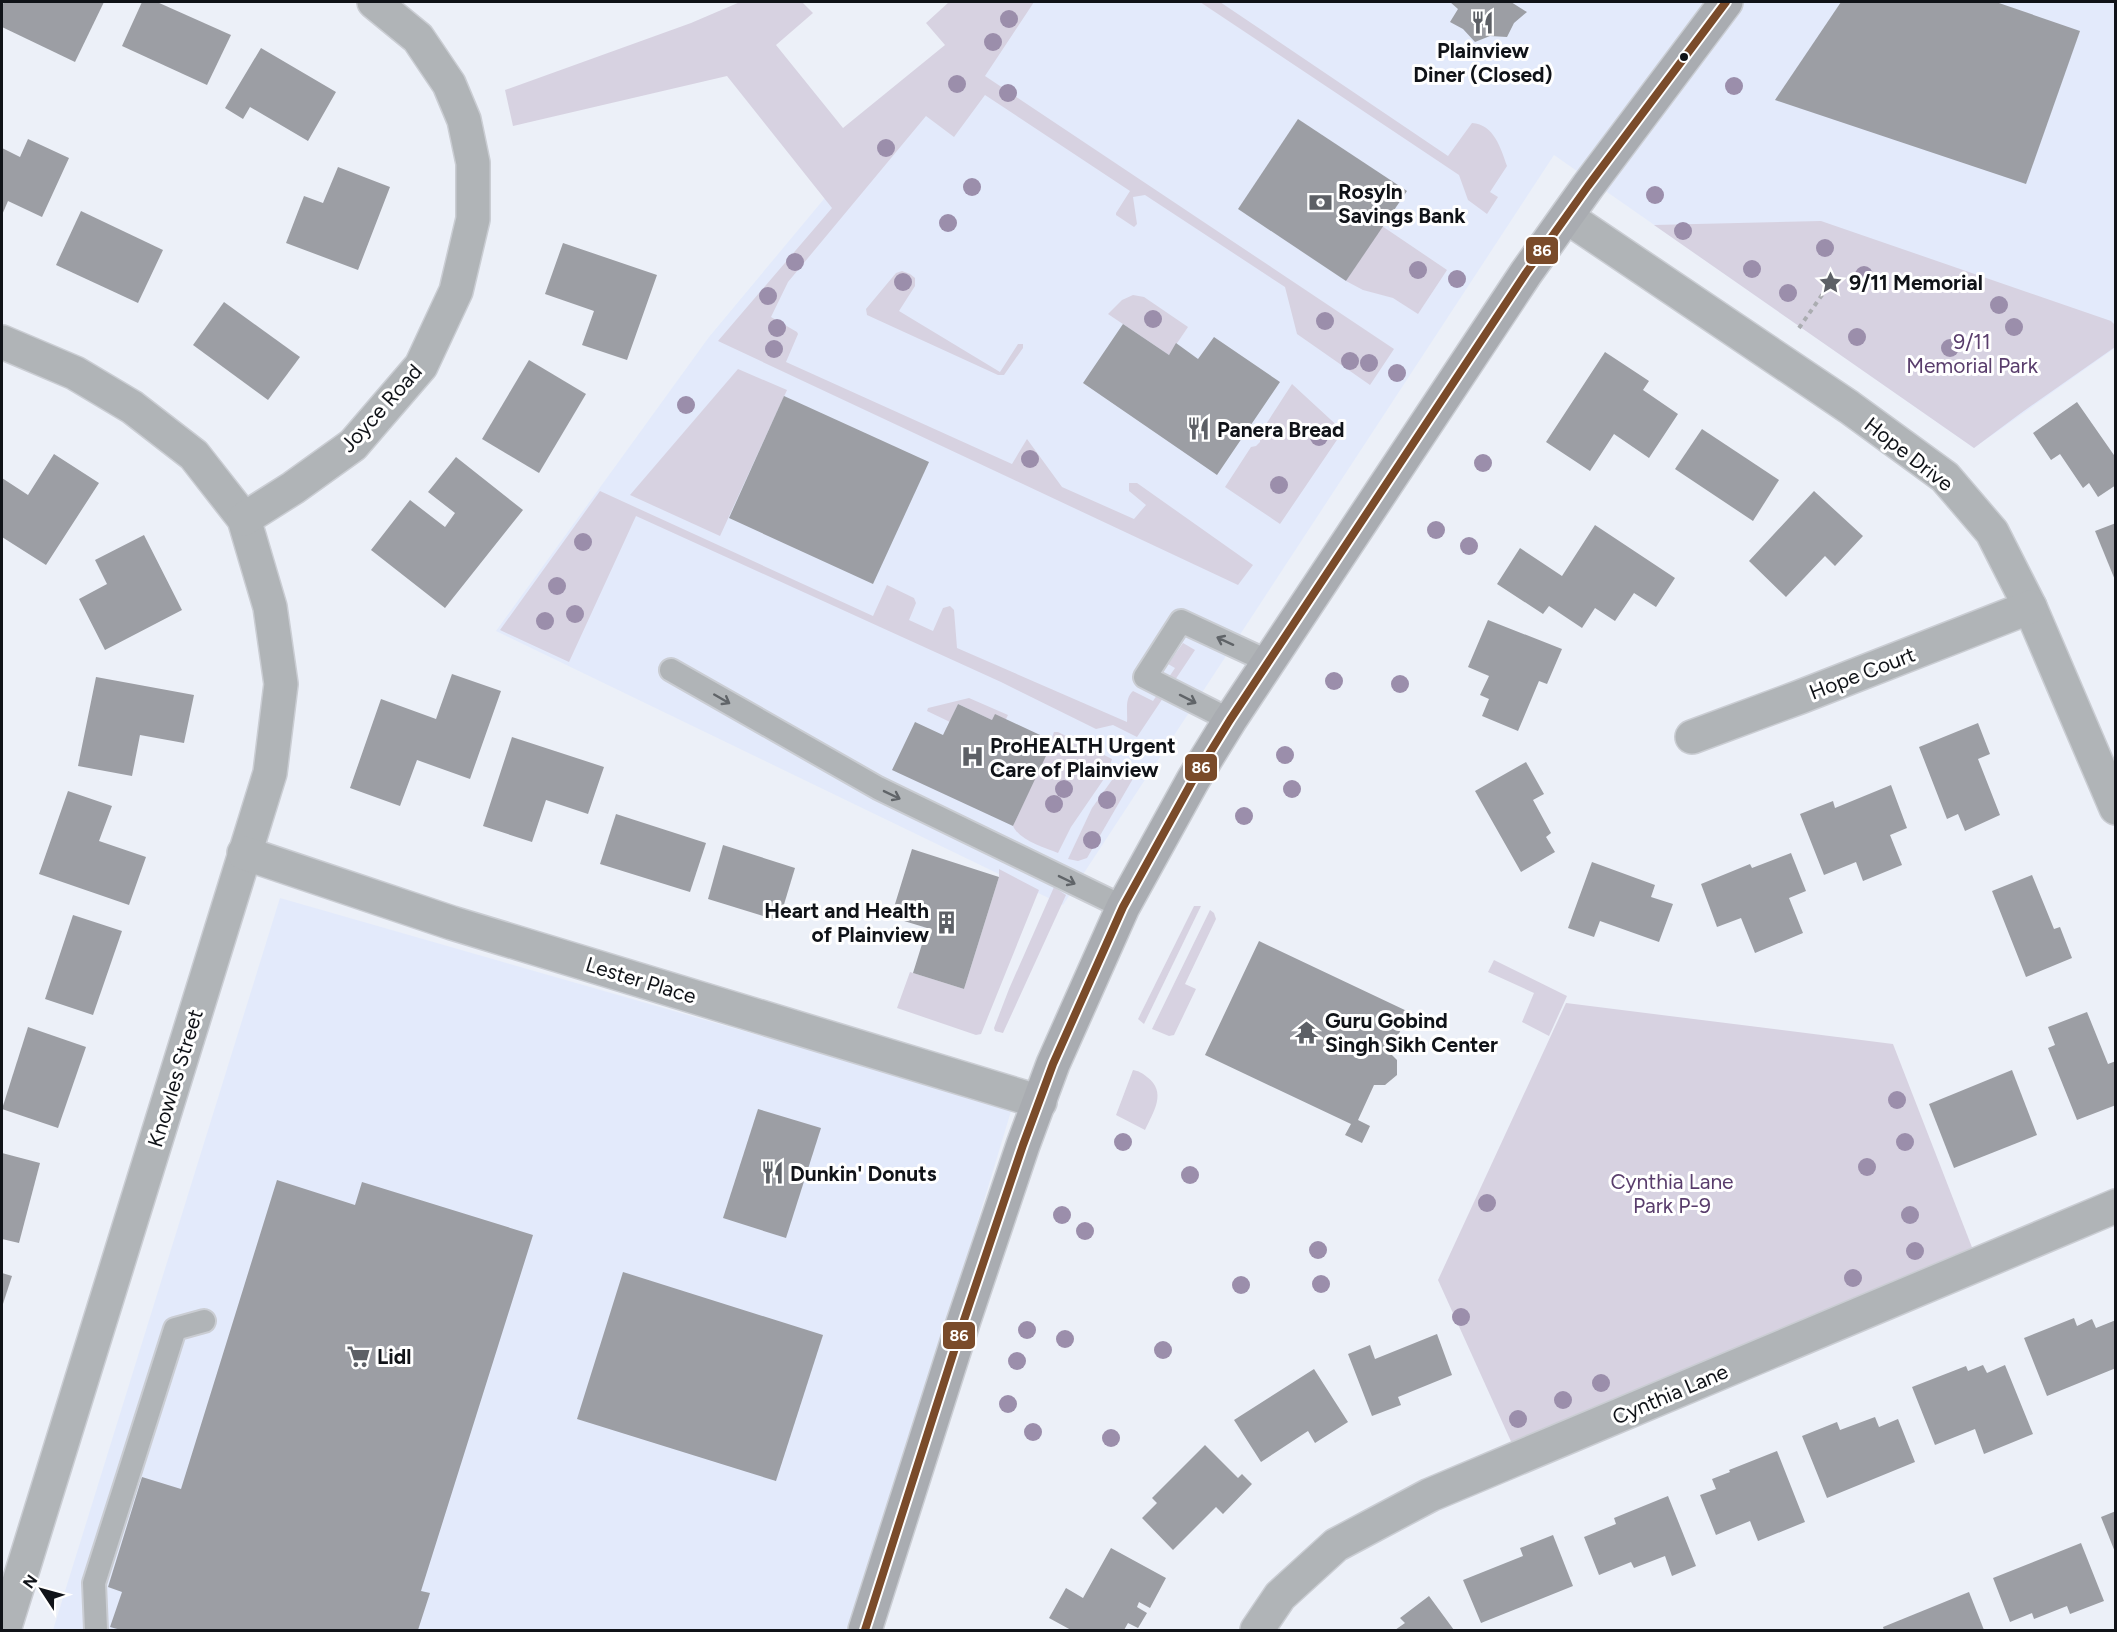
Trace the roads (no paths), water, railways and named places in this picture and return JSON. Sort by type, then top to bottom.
[{"type":"main road","points":[[865,1630],[963,1323],[1023,1145],[1073,1016],[1123,907],[1193,780],[1230,720],[1526,273],[1594,177],[1726,2]]},
{"type":"street","name":"Joyce Road","points":[[244,519],[293,488],[353,445],[421,366],[456,291],[473,219],[473,163],[464,120],[449,84],[418,38],[374,2]]},
{"type":"street","name":"Hope Drive","points":[[1567,217],[1849,407],[1945,477],[1992,532],[2030,607],[2115,808]]},
{"type":"street","points":[[2,342],[75,374],[132,407],[194,455],[244,519]]},
{"type":"street","name":"Knowles Street","points":[[4,1630],[270,772],[280,684],[270,607],[244,519]]},
{"type":"street","name":"Hope Court","points":[[1692,737],[2030,607]]},
{"type":"street","name":"Lester Place","points":[[244,853],[452,922],[1040,1102]]},
{"type":"street","name":"Cynthia Lane","points":[[1257,1630],[1280,1596],[1336,1545],[1430,1495],[2115,1206]]},
{"type":"lane","points":[[1230,720],[1145,677],[1181,621],[1269,662]]},
{"type":"lane","points":[[671,670],[878,788],[1123,907]]},
{"type":"lane","points":[[96,1630],[94,1584],[175,1329],[204,1322]]},
{"type":"place","name":"Plainview Diner (Closed)","points":[[1483,22]]},
{"type":"place","name":"Rosyln Savings Bank","points":[[1320,203]]},
{"type":"place","name":"9/11 Memorial","points":[[1831,282]]},
{"type":"place","name":"Panera Bread","points":[[1199,429]]},
{"type":"place","name":"ProHEALTH Urgent Care of Plainview","points":[[972,757]]},
{"type":"place","name":"Heart and Health of Plainview","points":[[947,922]]},
{"type":"place","name":"Guru Gobind Singh Sikh Center","points":[[1307,1032]]},
{"type":"place","name":"Dunkin' Donuts","points":[[772,1173]]},
{"type":"place","name":"Lidl","points":[[359,1356]]},
{"type":"park label","name":"9/11 Memorial Park","points":[[1972,353]]},
{"type":"park label","name":"Cynthia Lane Park P-9","points":[[1672,1193]]}]
